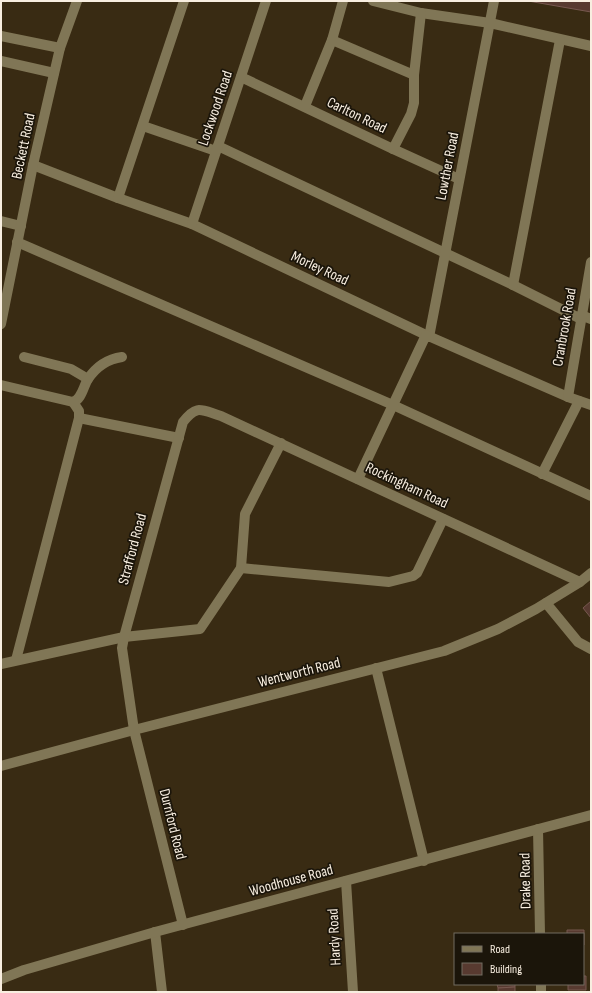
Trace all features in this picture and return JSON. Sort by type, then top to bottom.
[{"type":"street","name":"Beckett Road","points":[[1,324],[17,242],[54,73],[60,48],[77,1]]},
{"type":"street","points":[[118,198],[184,1]]},
{"type":"street","name":"Lockwood Road","points":[[192,224],[266,1]]},
{"type":"street","points":[[305,106],[332,40],[343,1]]},
{"type":"street","points":[[373,1],[421,12],[490,23],[591,46]]},
{"type":"street","name":"Lowther Road","points":[[358,479],[428,336],[446,255],[459,178],[494,1]]},
{"type":"street","points":[[393,149],[411,114],[414,103],[414,75],[421,12]]},
{"type":"street","points":[[1,36],[60,48]]},
{"type":"street","points":[[332,40],[414,75]]},
{"type":"street","points":[[513,285],[560,40]]},
{"type":"street","points":[[1,61],[54,73]]},
{"type":"street","name":"Carlton Road","points":[[242,77],[393,149],[459,178]]},
{"type":"street","points":[[143,126],[217,149],[581,317],[591,319]]},
{"type":"street","name":"Morley Road","points":[[34,164],[118,198],[192,224],[428,336],[568,397],[591,405]]},
{"type":"street","points":[[1,221],[21,226]]},
{"type":"street","points":[[17,242],[393,405],[591,496]]},
{"type":"street","name":"Cranbrook Road","points":[[568,397],[591,262]]},
{"type":"street","points":[[24,357],[71,369],[88,379]]},
{"type":"street","points":[[1,385],[72,402],[79,398],[88,379],[94,371],[103,363],[122,357]]},
{"type":"street","points":[[542,474],[578,401]]},
{"type":"street","points":[[16,660],[79,418],[79,411],[72,402]]},
{"type":"street","name":"Strafford Road","points":[[134,730],[122,648],[183,422],[191,412],[200,409],[221,416]]},
{"type":"street","name":"Rockingham Road","points":[[221,416],[580,582]]},
{"type":"street","points":[[79,418],[179,438]]},
{"type":"street","points":[[1,664],[124,637],[200,629],[241,568],[245,514],[281,443]]},
{"type":"street","points":[[241,568],[388,582],[413,576],[417,573],[443,519]]},
{"type":"street","name":"Wentworth Road","points":[[1,766],[134,730],[444,651],[498,628],[546,603],[580,582],[591,573]]},
{"type":"street","points":[[546,603],[578,642],[591,649]]},
{"type":"street","points":[[376,668],[424,861]]},
{"type":"street","name":"Durnford Road","points":[[134,730],[183,925]]},
{"type":"street","name":"Woodhouse Road","points":[[1,980],[24,970],[155,932],[591,815]]},
{"type":"street","name":"Drake Road","points":[[538,828],[540,863],[540,933]]},
{"type":"street","name":"Hardy Road","points":[[346,881],[353,992]]},
{"type":"street","points":[[155,932],[162,992]]},
{"type":"building","points":[[528,1],[591,1],[591,12]]},
{"type":"building","points":[[591,601],[591,618],[583,608]]},
{"type":"building","points":[[567,930],[584,930],[584,933],[567,933]]},
{"type":"building","points":[[584,976],[586,976],[586,990],[568,990],[568,985],[584,985]]},
{"type":"building","points":[[497,985],[515,985],[515,987],[498,988]]},
{"type":"building","points":[[515,987],[515,992],[498,992],[498,988]]}]
